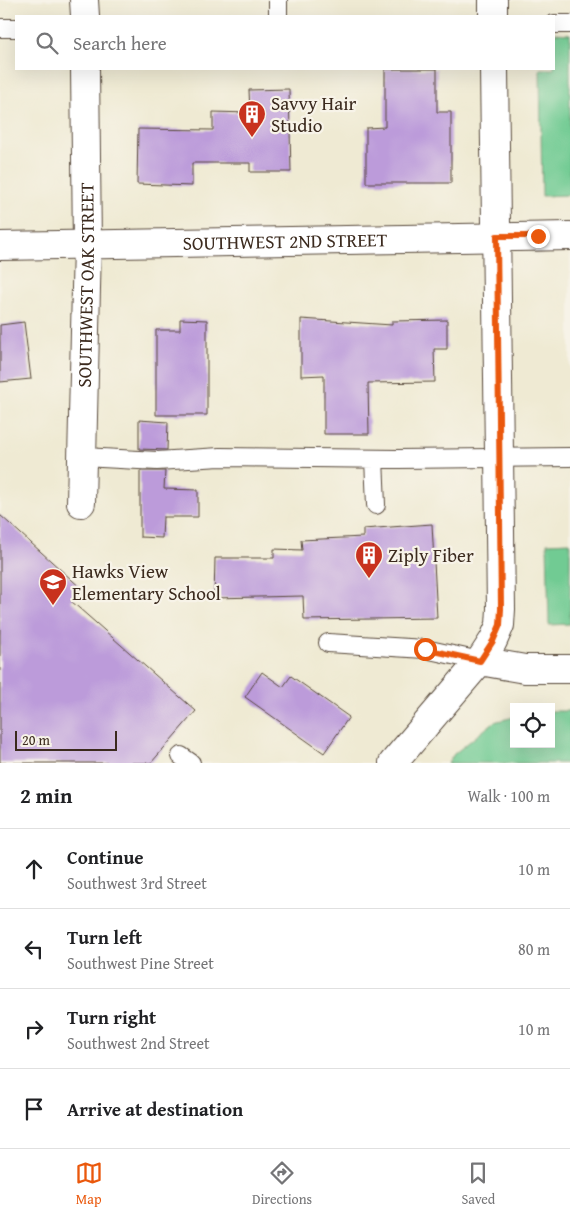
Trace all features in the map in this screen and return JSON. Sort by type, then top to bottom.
[{"type":"street","points":[[84,0],[85,15]]},
{"type":"street","points":[[493,0],[493,15]]},
{"type":"street","name":"SOUTHWEST OAK STREET","points":[[82,503],[87,245],[85,70]]},
{"type":"street","points":[[393,763],[480,661],[493,641],[500,625],[500,458],[494,70]]},
{"type":"street","name":"SOUTHWEST 2ND STREET","points":[[0,246],[570,236]]},
{"type":"street","points":[[480,661],[525,669],[570,669]]},
{"type":"lane","points":[[278,0],[278,15]]},
{"type":"lane","points":[[555,24],[570,24]]},
{"type":"lane","points":[[0,28],[15,28]]},
{"type":"lane","points":[[83,456],[157,460],[220,457],[374,459],[570,457]]},
{"type":"lane","points":[[374,459],[376,505]]},
{"type":"lane","points":[[328,643],[425,649],[480,661]]},
{"type":"green space","points":[[555,33],[570,34],[570,195],[542,196],[540,70],[555,70]]},
{"type":"green space","points":[[570,542],[570,624],[549,625],[547,543]]},
{"type":"green space","points":[[555,711],[570,711],[570,763],[448,763],[454,754],[494,722],[510,718],[510,748],[555,748]]},
{"type":"building","points":[[385,70],[437,70],[437,112],[451,112],[451,183],[366,183],[366,128],[385,127]]},
{"type":"building","points":[[289,89],[291,172],[250,172],[250,163],[192,163],[192,186],[137,184],[138,129],[213,130],[213,112],[250,113],[249,90]]},
{"type":"building","points":[[180,319],[207,320],[207,415],[156,415],[156,330],[180,330]]},
{"type":"building","points":[[301,319],[392,325],[392,321],[447,320],[447,349],[434,349],[435,382],[368,383],[369,434],[324,434],[324,375],[301,376]]},
{"type":"building","points":[[24,322],[31,379],[0,382],[0,325]]},
{"type":"building","points":[[139,420],[168,422],[167,450],[139,449]]},
{"type":"building","points":[[140,471],[165,471],[164,489],[198,490],[198,517],[163,517],[162,538],[140,537]]},
{"type":"building","name":"Hawks View Elementary School","points":[[0,515],[82,589],[71,601],[196,711],[151,763],[0,763]]},
{"type":"building","name":"Ziply Fiber","points":[[432,524],[437,618],[304,620],[303,596],[214,598],[215,558],[274,558],[274,549],[302,550],[301,540],[363,537],[363,529]]},
{"type":"building","points":[[262,672],[283,687],[291,676],[349,717],[324,753],[245,697]]},
{"type":"place","name":"Savvy Hair Studio","points":[[252,138]]},
{"type":"place","name":"Ziply Fiber","points":[[369,579]]},
{"type":"place","name":"Hawks View Elementary School","points":[[53,606]]},
{"type":"route","points":[[425,649],[480,661],[493,641],[500,625],[497,236],[538,236]]}]
